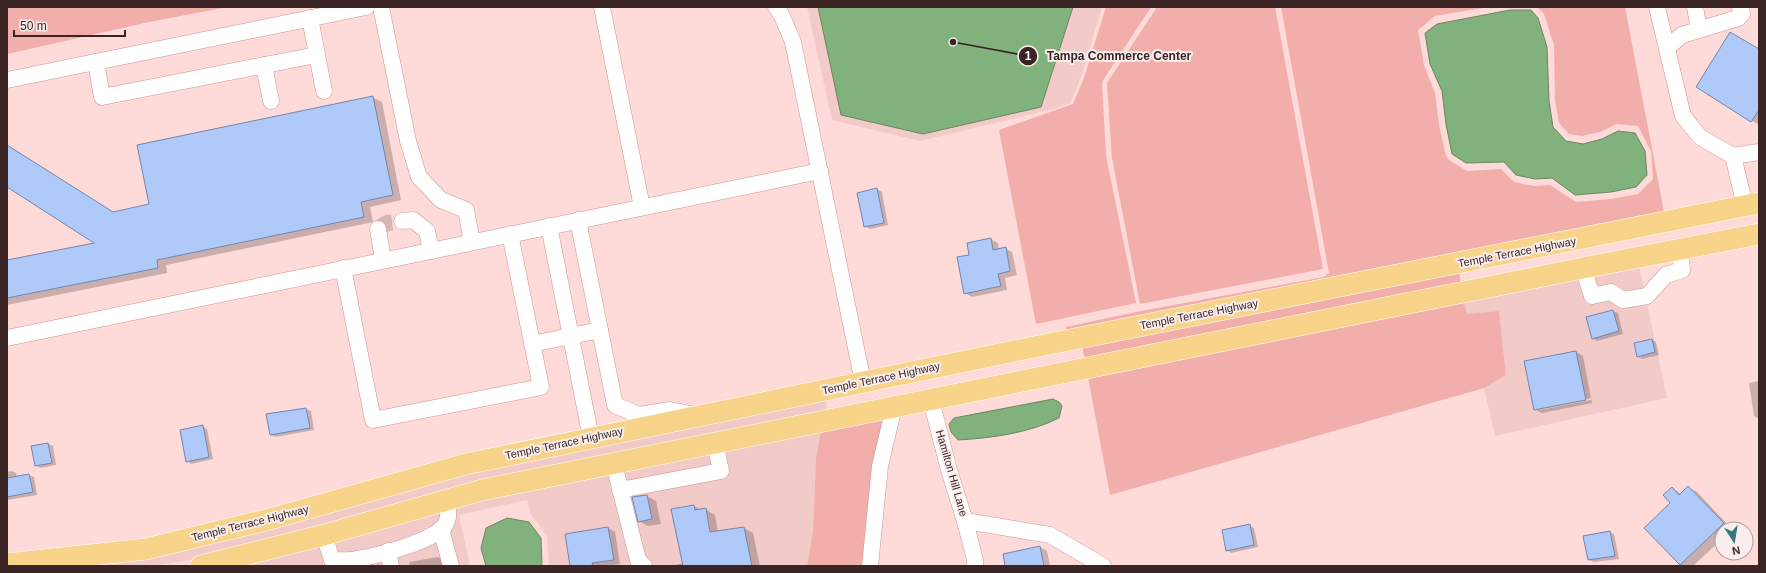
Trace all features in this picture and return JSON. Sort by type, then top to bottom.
[{"type":"main road","name":"Temple Terrace Highway","points":[[7,564],[146,550],[270,519],[466,464],[1072,339],[1752,205]]},
{"type":"main road","points":[[200,566],[324,535],[482,490],[1583,268],[1759,234]]},
{"type":"main road","points":[[1576,240],[1583,268]]},
{"type":"main road","points":[[1072,339],[1079,370]]},
{"type":"street","points":[[7,80],[366,7]]},
{"type":"street","points":[[381,7],[408,141],[419,176],[440,200],[466,210],[472,242]]},
{"type":"street","points":[[602,7],[642,207]]},
{"type":"street","points":[[776,7],[782,16],[793,42],[863,382]]},
{"type":"street","points":[[1657,7],[1683,116],[1700,137],[1733,156],[1759,152]]},
{"type":"street","points":[[1694,7],[1699,30]]},
{"type":"street","points":[[1667,48],[1682,35],[1738,18],[1742,14],[1740,7]]},
{"type":"street","points":[[310,18],[324,91]]},
{"type":"street","points":[[96,62],[102,98],[316,54]]},
{"type":"street","points":[[264,65],[271,101]]},
{"type":"street","points":[[1733,156],[1752,205]]},
{"type":"street","points":[[7,338],[820,171]]},
{"type":"street","points":[[402,221],[413,220],[427,231],[431,251]]},
{"type":"street","points":[[578,220],[615,405],[639,415],[670,410],[696,416]]},
{"type":"street","points":[[549,226],[591,438]]},
{"type":"street","points":[[378,229],[383,260]]},
{"type":"street","points":[[343,268],[373,420],[541,387],[510,234]]},
{"type":"street","points":[[1583,268],[1592,296],[1611,292],[1623,300],[1647,296],[1666,275],[1682,270],[1680,249]]},
{"type":"street","points":[[532,344],[600,330]]},
{"type":"street","name":"Hamilton Hill Lane","points":[[931,400],[949,470],[965,521],[1050,535],[1103,566]]},
{"type":"street","points":[[870,566],[880,466],[894,407]]},
{"type":"street","points":[[620,490],[721,471],[715,443]]},
{"type":"street","points":[[614,464],[638,560],[644,566]]},
{"type":"street","points":[[324,535],[333,563],[356,560],[389,559],[400,548],[433,534],[445,526],[448,516],[448,500]]},
{"type":"street","points":[[965,521],[975,560],[975,566]]},
{"type":"street","points":[[441,529],[452,566]]},
{"type":"shaded area","points":[[7,7],[228,7],[149,22],[7,54]]},
{"type":"shaded area","points":[[807,7],[1102,7],[1081,77],[1070,103],[1053,109],[920,141],[832,120]]},
{"type":"shaded area","points":[[818,7],[1073,7],[1041,107],[923,134],[841,115]]},
{"type":"shaded area","points":[[1106,7],[1151,7],[1102,82],[1106,156],[1136,303],[1036,324],[999,130],[1073,104],[1084,78]]},
{"type":"shaded area","points":[[1157,7],[1275,7],[1323,269],[1140,304],[1112,158],[1107,83]]},
{"type":"shaded area","points":[[1281,7],[1489,7],[1435,16],[1418,30],[1424,65],[1435,93],[1439,125],[1446,156],[1449,160],[1467,171],[1501,169],[1514,182],[1534,186],[1550,185],[1576,202],[1611,199],[1638,194],[1653,179],[1651,151],[1638,126],[1617,124],[1600,132],[1582,136],[1569,134],[1559,123],[1555,100],[1554,45],[1544,14],[1537,7],[1625,7],[1664,212],[1067,331],[1066,327],[1141,311],[1324,277],[1329,273]]},
{"type":"shaded area","points":[[1510,10],[1531,10],[1538,18],[1547,47],[1549,101],[1553,127],[1566,141],[1583,144],[1602,139],[1618,131],[1635,133],[1645,151],[1647,175],[1636,187],[1611,192],[1575,195],[1552,178],[1535,179],[1516,175],[1504,162],[1466,163],[1452,154],[1446,124],[1442,91],[1430,64],[1425,33],[1437,24]]},
{"type":"shaded area","points":[[1639,266],[1667,398],[1495,436],[1484,388],[1506,375],[1499,311],[1467,314],[1464,301]]},
{"type":"shaded area","points":[[1459,272],[1461,284],[1085,360],[1082,346]]},
{"type":"shaded area","points":[[1464,301],[1467,314],[1499,311],[1506,375],[1484,388],[1110,495],[1088,377]]},
{"type":"shaded area","points":[[825,398],[827,407],[825,412],[322,527],[189,560],[154,566],[78,566],[468,472]]},
{"type":"shaded area","points":[[1053,399],[1059,402],[1062,406],[1059,418],[1023,431],[984,438],[958,440],[951,432],[949,424],[954,418]]},
{"type":"shaded area","points":[[877,419],[890,423],[872,566],[807,566],[813,531],[816,458],[821,430]]},
{"type":"shaded area","points":[[821,430],[816,458],[813,531],[807,566],[549,566],[547,535],[531,515],[527,500],[459,515],[470,566],[236,566],[484,499]]},
{"type":"shaded area","points":[[507,518],[529,522],[541,538],[542,566],[486,566],[481,548],[486,528]]},
{"type":"building","points":[[1730,32],[1759,49],[1759,110],[1751,122],[1696,87]]},
{"type":"building","points":[[373,96],[393,195],[361,202],[364,217],[157,260],[158,268],[7,298],[7,260],[94,243],[7,187],[7,145],[113,212],[149,204],[137,145]]},
{"type":"building","points":[[877,188],[884,223],[864,227],[857,193]]},
{"type":"building","points":[[991,238],[993,250],[1006,247],[1010,271],[998,274],[1001,286],[964,294],[957,257],[969,255],[967,243]]},
{"type":"building","points":[[1613,310],[1619,331],[1592,339],[1586,317]]},
{"type":"building","points":[[1652,339],[1655,352],[1637,357],[1634,343]]},
{"type":"building","points":[[1576,351],[1586,400],[1534,410],[1524,361]]},
{"type":"building","points":[[306,408],[310,428],[270,435],[266,414]]},
{"type":"building","points":[[203,425],[209,457],[186,462],[180,430]]},
{"type":"building","points":[[48,443],[52,463],[35,466],[31,446]]},
{"type":"building","points":[[29,474],[33,492],[7,497],[7,478]]},
{"type":"building","points":[[1688,486],[1722,521],[1714,521],[1714,533],[1680,565],[1644,528],[1670,503],[1663,495],[1672,487],[1679,495]]},
{"type":"building","points":[[647,495],[652,519],[638,522],[632,497]]},
{"type":"building","points":[[694,505],[695,510],[706,508],[710,532],[744,527],[752,566],[683,566],[671,509]]},
{"type":"building","points":[[1250,524],[1254,545],[1226,551],[1222,530]]},
{"type":"building","points":[[608,527],[614,560],[592,563],[593,566],[570,566],[565,534]]},
{"type":"building","points":[[1610,531],[1615,556],[1588,560],[1583,536]]},
{"type":"building","points":[[1040,546],[1044,566],[1005,566],[1003,554]]},
{"type":"tunnel","points":[[378,229],[387,223],[402,221]]},
{"type":"place","name":"Tampa Commerce Center","points":[[953,42]]}]
